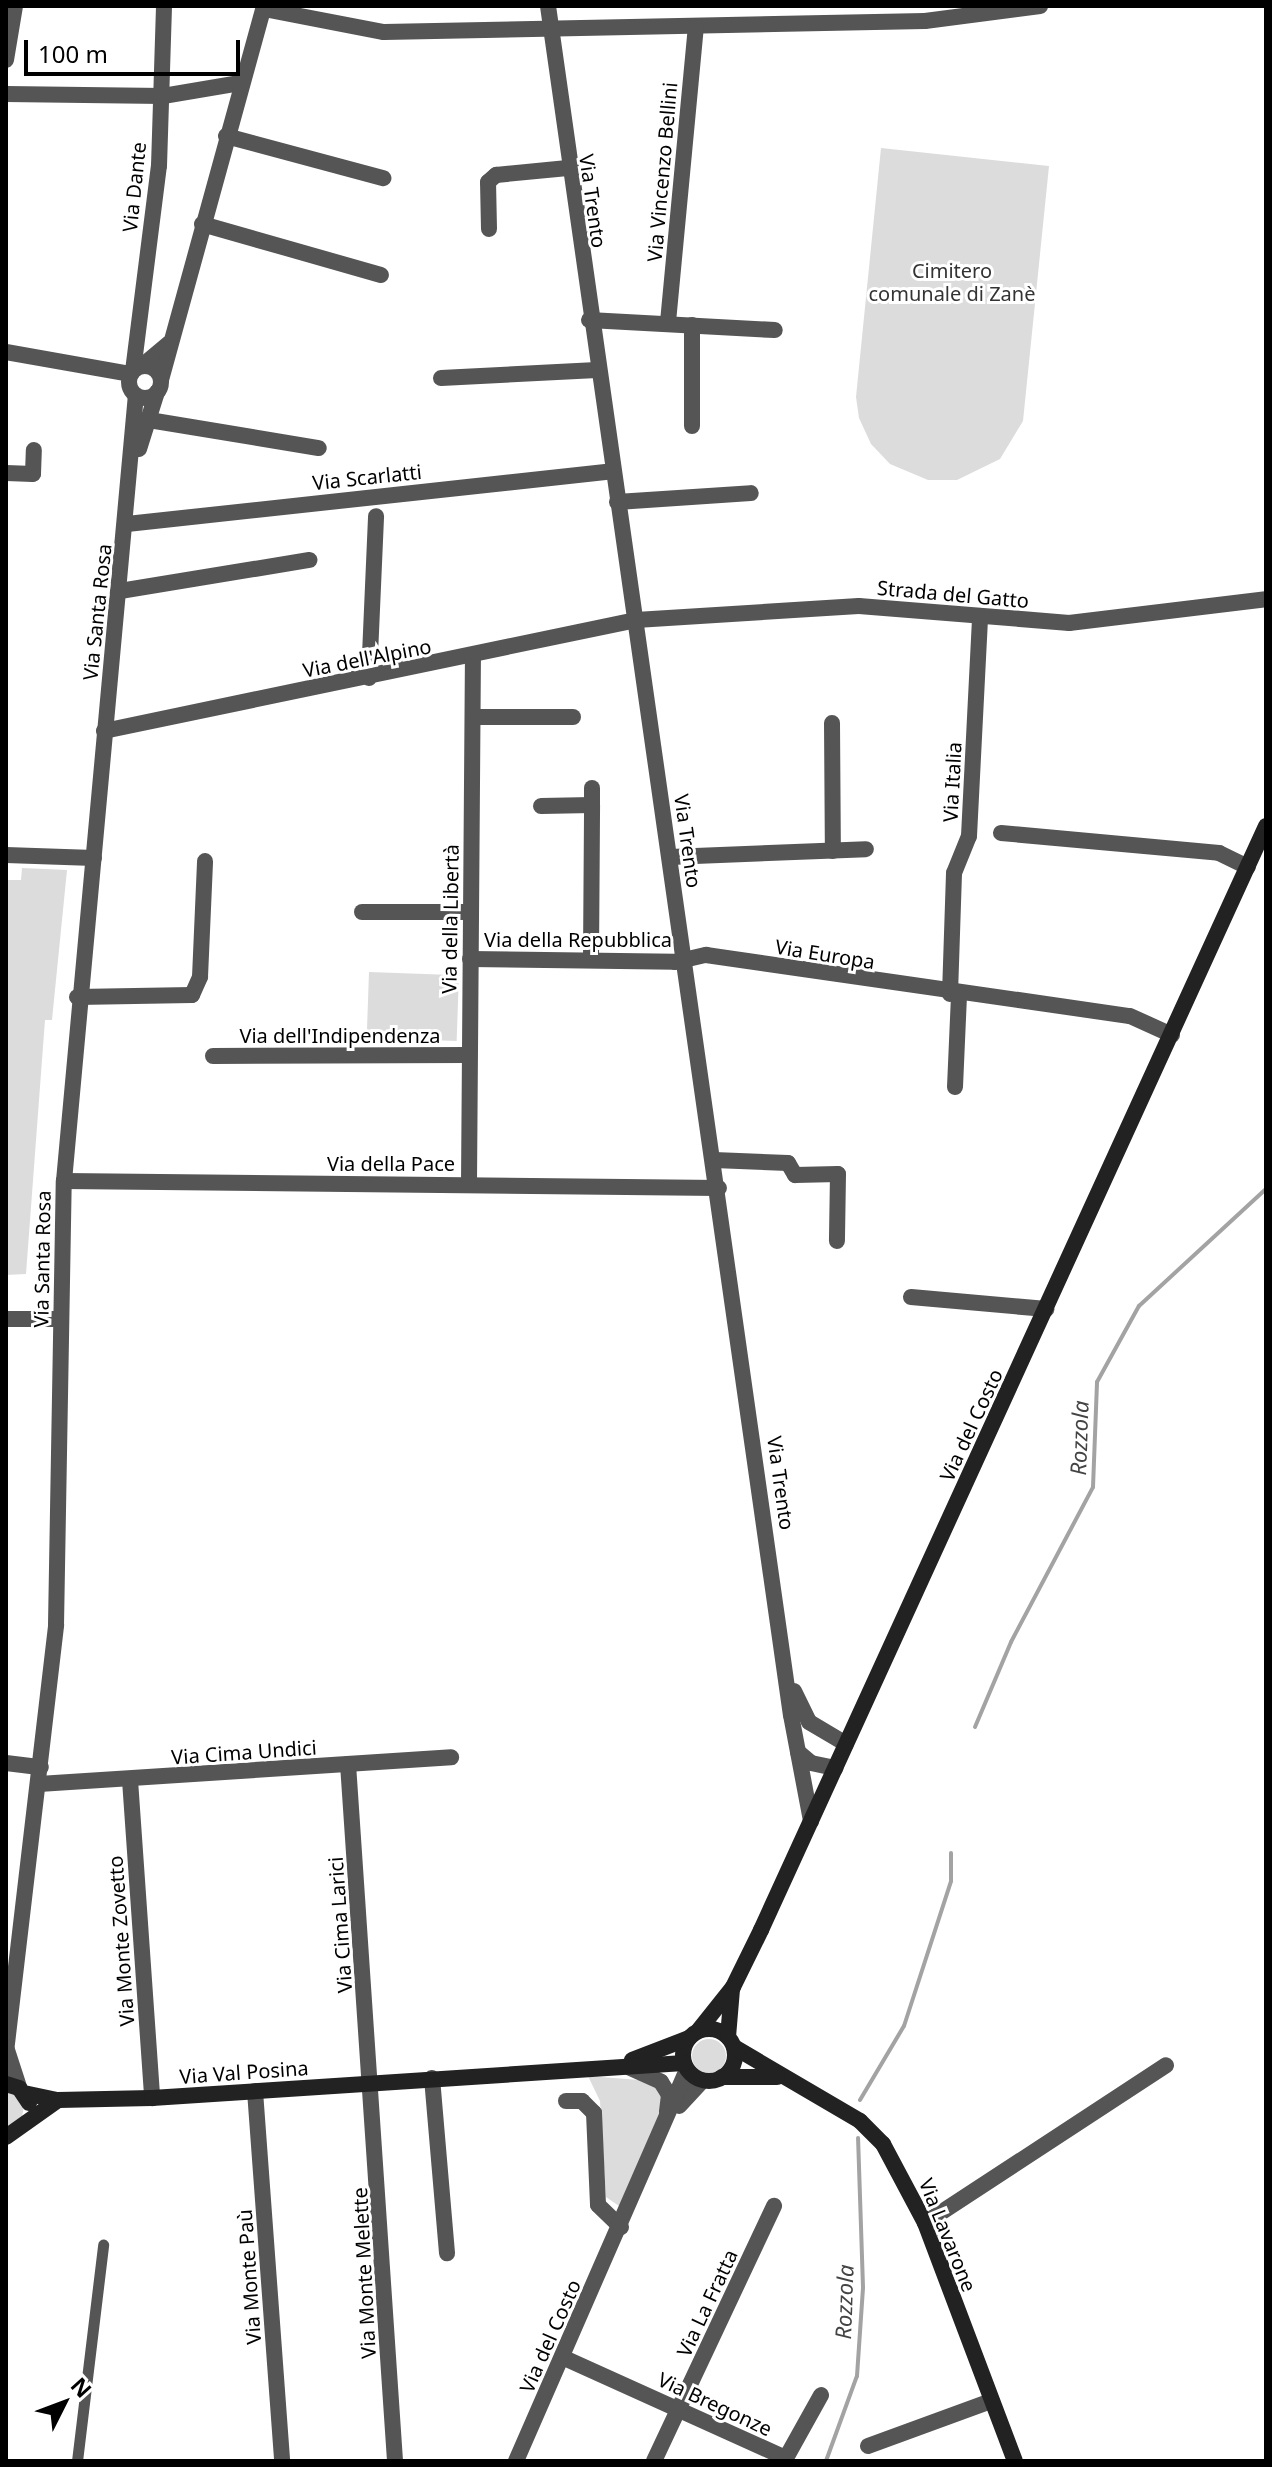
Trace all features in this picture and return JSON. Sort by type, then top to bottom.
[{"type":"main road","name":"Via del Costo","points":[[693,2034],[733,1987],[1266,826]]},
{"type":"main road","points":[[722,2077],[733,2065],[733,1987]]},
{"type":"main road","points":[[731,2042],[714,2029],[693,2034],[686,2066],[703,2080],[779,2077]]},
{"type":"main road","name":"Via Val Posina","points":[[619,2064],[693,2034]]},
{"type":"main road","name":"Via Lavarone","points":[[731,2042],[779,2077],[867,2129],[901,2171],[925,2223],[1015,2461]]},
{"type":"main road","name":"Via Val Posina","points":[[16,2088],[58,2100],[152,2098],[619,2064],[686,2066]]},
{"type":"main road","points":[[16,2088],[29,2120]]},
{"type":"main road","points":[[9,2140],[29,2120],[58,2100]]},
{"type":"street","points":[[6,60],[15,6]]},
{"type":"street","name":"Via Dante","points":[[134,377],[163,96],[164,6]]},
{"type":"street","name":"Via Trento","points":[[548,6],[589,320],[719,1188],[798,1752],[811,1821]]},
{"type":"street","points":[[264,8],[384,32],[549,26],[925,21],[1040,6]]},
{"type":"street","name":"Via Santa Rosa","points":[[132,469],[159,386],[240,83],[264,8]]},
{"type":"street","name":"Via Vincenzo Bellini","points":[[668,322],[696,26]]},
{"type":"street","points":[[6,94],[163,96],[240,83]]},
{"type":"street","points":[[226,136],[383,178]]},
{"type":"street","points":[[489,229],[488,182],[496,175],[568,168]]},
{"type":"street","points":[[202,224],[381,275]]},
{"type":"street","points":[[589,320],[775,330]]},
{"type":"street","points":[[692,325],[692,426]]},
{"type":"street","points":[[134,377],[169,343]]},
{"type":"street","points":[[6,352],[134,377],[159,386]]},
{"type":"street","points":[[441,378],[597,370]]},
{"type":"street","points":[[134,377],[156,371],[159,386]]},
{"type":"street","name":"Via Santa Rosa","points":[[16,2088],[6,2051],[56,1625],[64,1181],[77,997],[94,858],[132,469],[134,377]]},
{"type":"street","points":[[149,420],[319,448]]},
{"type":"street","points":[[6,473],[33,474],[34,450]]},
{"type":"street","name":"Via Scarlatti","points":[[127,524],[612,471]]},
{"type":"street","points":[[617,502],[751,493]]},
{"type":"street","points":[[369,678],[376,516]]},
{"type":"street","points":[[120,591],[309,560]]},
{"type":"street","name":"Strada del Gatto","points":[[636,620],[805,606],[1069,623],[1266,599]]},
{"type":"street","name":"Via Italia","points":[[954,994],[954,873],[969,836],[980,617]]},
{"type":"street","name":"Via dell'Alpino","points":[[104,731],[636,620]]},
{"type":"street","name":"Via della Libertà","points":[[469,1183],[473,656]]},
{"type":"street","points":[[473,717],[573,717]]},
{"type":"street","points":[[832,723],[833,851]]},
{"type":"street","points":[[541,806],[592,797],[591,958]]},
{"type":"street","points":[[1001,833],[1219,853],[1248,867]]},
{"type":"street","points":[[670,857],[866,849]]},
{"type":"street","points":[[6,855],[94,858]]},
{"type":"street","points":[[77,997],[192,995],[200,977],[205,861]]},
{"type":"street","points":[[362,912],[470,912]]},
{"type":"street","name":"Via Europa","points":[[685,958],[706,955],[954,994],[1130,1016],[1172,1035]]},
{"type":"street","name":"Via della Repubblica","points":[[470,959],[591,958],[660,963],[685,958]]},
{"type":"street","points":[[954,994],[955,1087]]},
{"type":"street","name":"Via dell'Indipendenza","points":[[213,1056],[468,1055]]},
{"type":"street","points":[[714,1160],[788,1163],[795,1175],[838,1174],[837,1241]]},
{"type":"street","name":"Via della Pace","points":[[64,1181],[719,1188]]},
{"type":"street","points":[[911,1297],[1046,1309]]},
{"type":"street","points":[[6,1319],[61,1319]]},
{"type":"street","name":"Via Trento","points":[[790,1683],[809,1722],[846,1744]]},
{"type":"street","points":[[798,1752],[811,1763],[835,1768]]},
{"type":"street","name":"Via Cima Undici","points":[[6,1763],[40,1776],[130,1780],[451,1757]]},
{"type":"street","name":"Via Cima Larici","points":[[348,1764],[372,2082]]},
{"type":"street","name":"Via Monte Zovetto","points":[[130,1780],[152,2098]]},
{"type":"street","points":[[619,2064],[661,2082],[669,2095],[666,2123]]},
{"type":"street","points":[[925,2223],[1166,2065]]},
{"type":"street","name":"Via del Costo","points":[[516,2461],[666,2123],[686,2066]]},
{"type":"street","points":[[432,2078],[447,2253]]},
{"type":"street","name":"Via del Costo","points":[[666,2123],[703,2080]]},
{"type":"street","name":"Via Monte Melette","points":[[372,2082],[395,2461]]},
{"type":"street","name":"Via Monte Paù","points":[[255,2091],[282,2461]]},
{"type":"street","points":[[566,2101],[582,2101],[594,2113],[598,2205],[621,2227]]},
{"type":"street","name":"Via La Fratta","points":[[654,2461],[774,2206]]},
{"type":"street","points":[[77,2461],[103,2245]]},
{"type":"street","name":"Via Bregonze","points":[[562,2357],[786,2458],[821,2395]]},
{"type":"street","points":[[868,2446],[991,2401]]},
{"type":"green space","name":"Cimitero comunale di Zanè","points":[[881,148],[1049,166],[1023,421],[1000,459],[957,480],[928,480],[890,464],[871,444],[859,418],[856,397]]},
{"type":"green space","points":[[22,868],[67,870],[52,1020],[45,1020],[26,1274],[6,1275],[6,880],[21,880]]},
{"type":"green space","points":[[369,972],[459,975],[457,1041],[367,1038]]},
{"type":"green space","points":[[709,2039],[721,2044],[726,2056],[721,2068],[709,2073],[697,2068],[692,2056],[697,2044]]},
{"type":"green space","points":[[588,2076],[652,2081],[665,2102],[622,2208],[606,2197],[600,2101]]},
{"type":"green space","points":[[6,2089],[14,2091],[24,2106],[22,2117],[8,2127]]},
{"type":"waterway","name":"Rozzola","points":[[975,1727],[1011,1642],[1093,1487],[1097,1382],[1139,1306],[1266,1189]]},
{"type":"waterway","name":"Rozzola","points":[[860,2100],[904,2026],[951,1881],[951,1853]]},
{"type":"waterway","name":"Rozzola","points":[[826,2461],[857,2376],[863,2287],[858,2138]]}]
